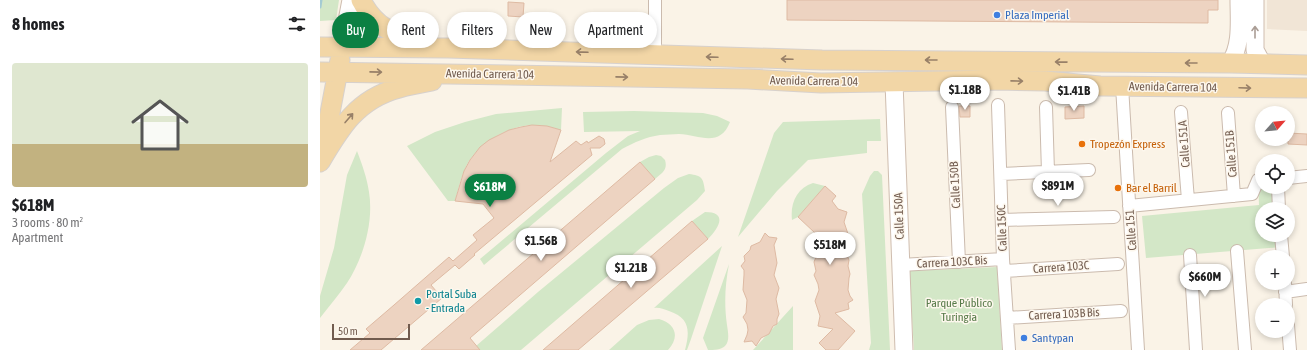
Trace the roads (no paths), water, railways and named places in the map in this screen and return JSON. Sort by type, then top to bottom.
[{"type":"main road","points":[[361,0],[373,19],[388,30],[447,48]]},
{"type":"main road","name":"Avenida Carrera 104","points":[[320,47],[332,47]]},
{"type":"main road","name":"Avenida Carrera 104","points":[[379,47],[447,48]]},
{"type":"main road","points":[[320,163],[329,72],[341,48]]},
{"type":"main road","name":"Avenida Carrera 104","points":[[448,48],[822,60],[1230,63],[1307,65]]},
{"type":"main road","points":[[820,82],[814,80],[808,71],[812,64],[822,60]]},
{"type":"main road","name":"Avenida Carrera 104","points":[[329,72],[471,73],[820,82],[1013,80],[1122,86],[1307,88]]},
{"type":"main road","points":[[320,163],[347,120],[364,104],[373,98],[399,88],[471,73]]},
{"type":"street","points":[[349,12],[351,0]]},
{"type":"street","points":[[655,0],[655,54]]},
{"type":"street","points":[[1230,63],[1237,50],[1239,0]]},
{"type":"street","points":[[1255,0],[1256,50],[1262,64]]},
{"type":"street","name":"Calle 150A","points":[[894,82],[904,350]]},
{"type":"street","name":"Calle 151","points":[[1122,86],[1138,350]]},
{"type":"street","name":"Calle 150C","points":[[998,105],[1009,350]]},
{"type":"street","points":[[1046,107],[1048,172]]},
{"type":"street","name":"Calle 150B","points":[[952,108],[958,262]]},
{"type":"street","name":"Calle 151A","points":[[1181,112],[1188,200]]},
{"type":"street","name":"Calle 151B","points":[[1228,113],[1234,196]]},
{"type":"street","points":[[1001,174],[1089,170]]},
{"type":"street","points":[[1295,177],[1307,176]]},
{"type":"street","points":[[1129,206],[1252,194],[1255,187]]},
{"type":"street","points":[[1002,220],[1114,217]]},
{"type":"street","points":[[1237,251],[1245,350]]},
{"type":"street","points":[[1190,255],[1196,350]]},
{"type":"street","name":"Carrera 103C Bis","points":[[901,265],[958,262],[1004,265]]},
{"type":"street","name":"Carrera 103C","points":[[1004,265],[1118,264]]},
{"type":"street","points":[[1295,288],[1307,289]]},
{"type":"street","name":"Carrera 103B Bis","points":[[1007,318],[1121,311]]},
{"type":"street","points":[[1289,338],[1290,350]]},
{"type":"waterway","points":[[320,7],[321,0]]},
{"type":"place","name":"Plaza Imperial","points":[[997,15]]},
{"type":"place","name":"Tropezón Express","points":[[1082,144]]},
{"type":"place","name":"Bar el Barril","points":[[1118,188]]},
{"type":"place","name":"Portal Suba - Entrada","points":[[418,301]]},
{"type":"place","name":"Santypan","points":[[1024,338]]},
{"type":"park label","name":"Parque Público Turingia","points":[[959,310]]}]
